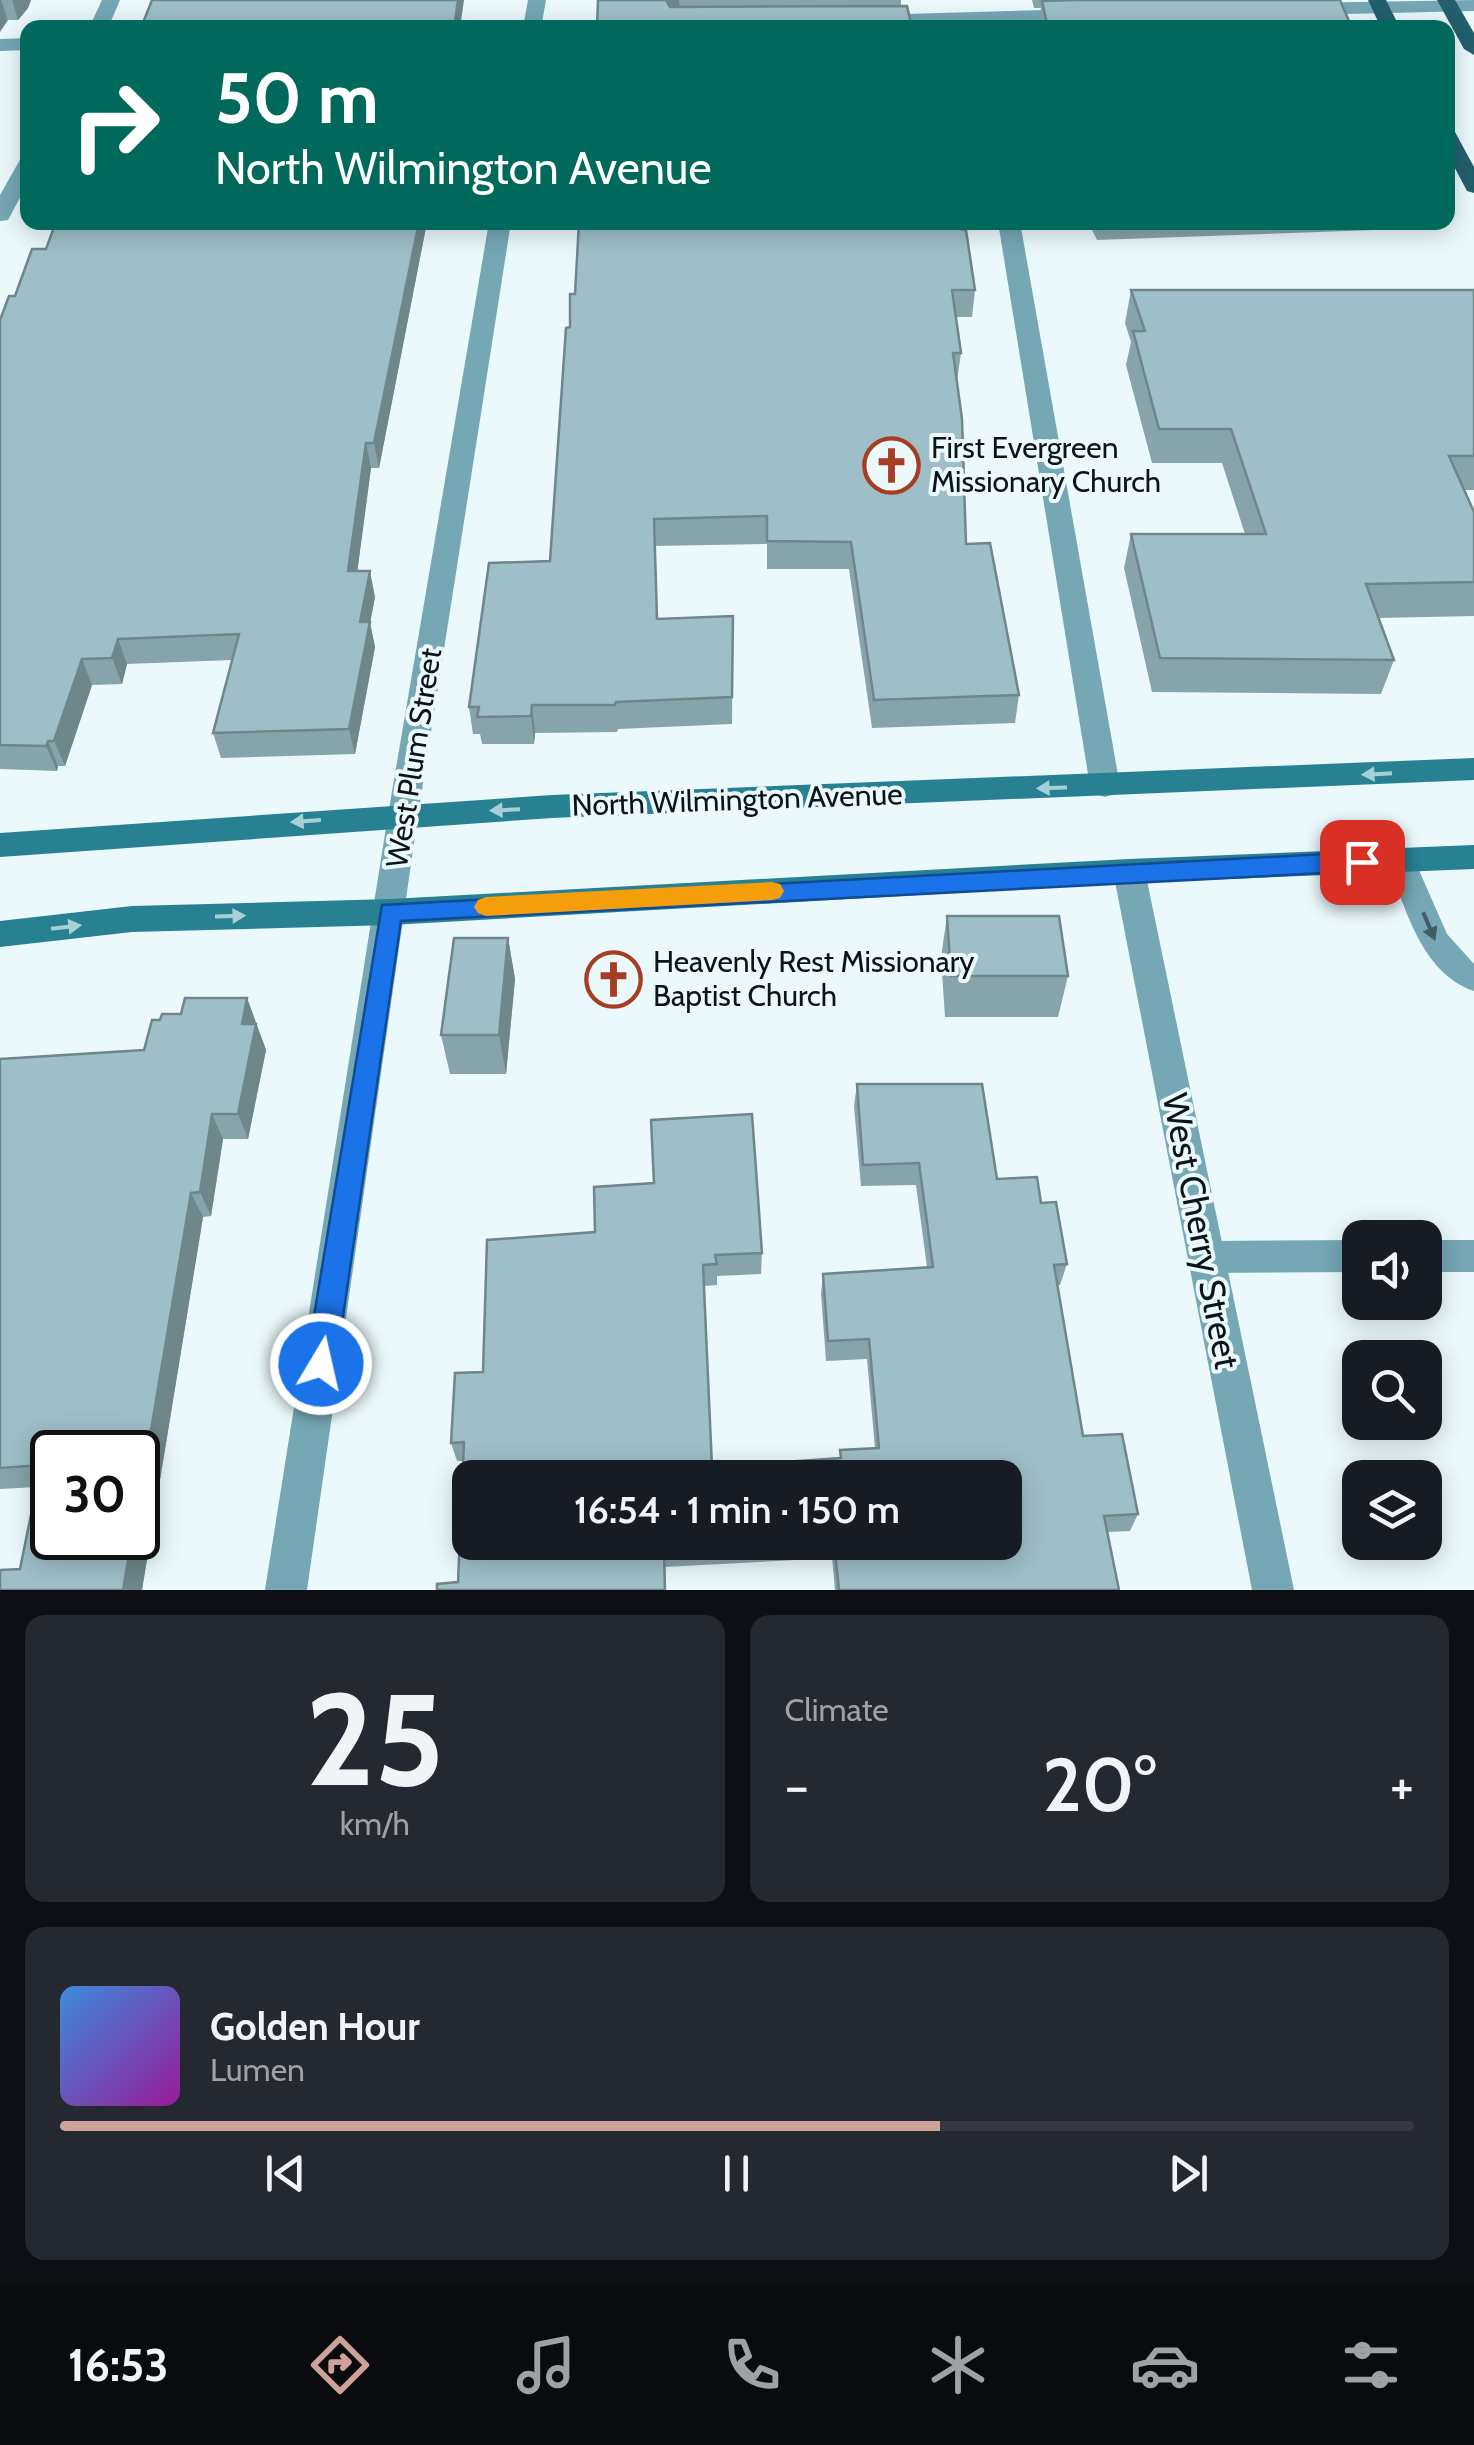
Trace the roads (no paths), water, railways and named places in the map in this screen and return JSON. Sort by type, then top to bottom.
[{"type":"main road","points":[[1448,3],[1474,48]]},
{"type":"main road","points":[[1455,150],[1474,188]]},
{"type":"main road","name":"North Wilmington Avenue","points":[[0,844],[637,802],[1474,769]]},
{"type":"main road","points":[[0,934],[132,919],[391,912],[1129,871],[1474,857]]},
{"type":"street","points":[[1273,10],[1379,4],[1474,5]]},
{"type":"street","points":[[890,20],[1094,14]]},
{"type":"street","points":[[0,215],[20,177]]},
{"type":"street","name":"West Plum Street","points":[[286,1590],[403,815],[499,230]]},
{"type":"street","points":[[1010,230],[1105,786]]},
{"type":"street","name":"West Cherry Street","points":[[1129,871],[1273,1590]]},
{"type":"lane","points":[[1400,860],[1439,948],[1459,972],[1474,979]]},
{"type":"lane","points":[[1207,1257],[1342,1256]]},
{"type":"lane","points":[[1442,1256],[1474,1256]]},
{"type":"place","name":"First Evergreen Missionary Church","points":[[892,465]]},
{"type":"place","name":"Heavenly Rest Missionary Baptist Church","points":[[614,979]]}]
